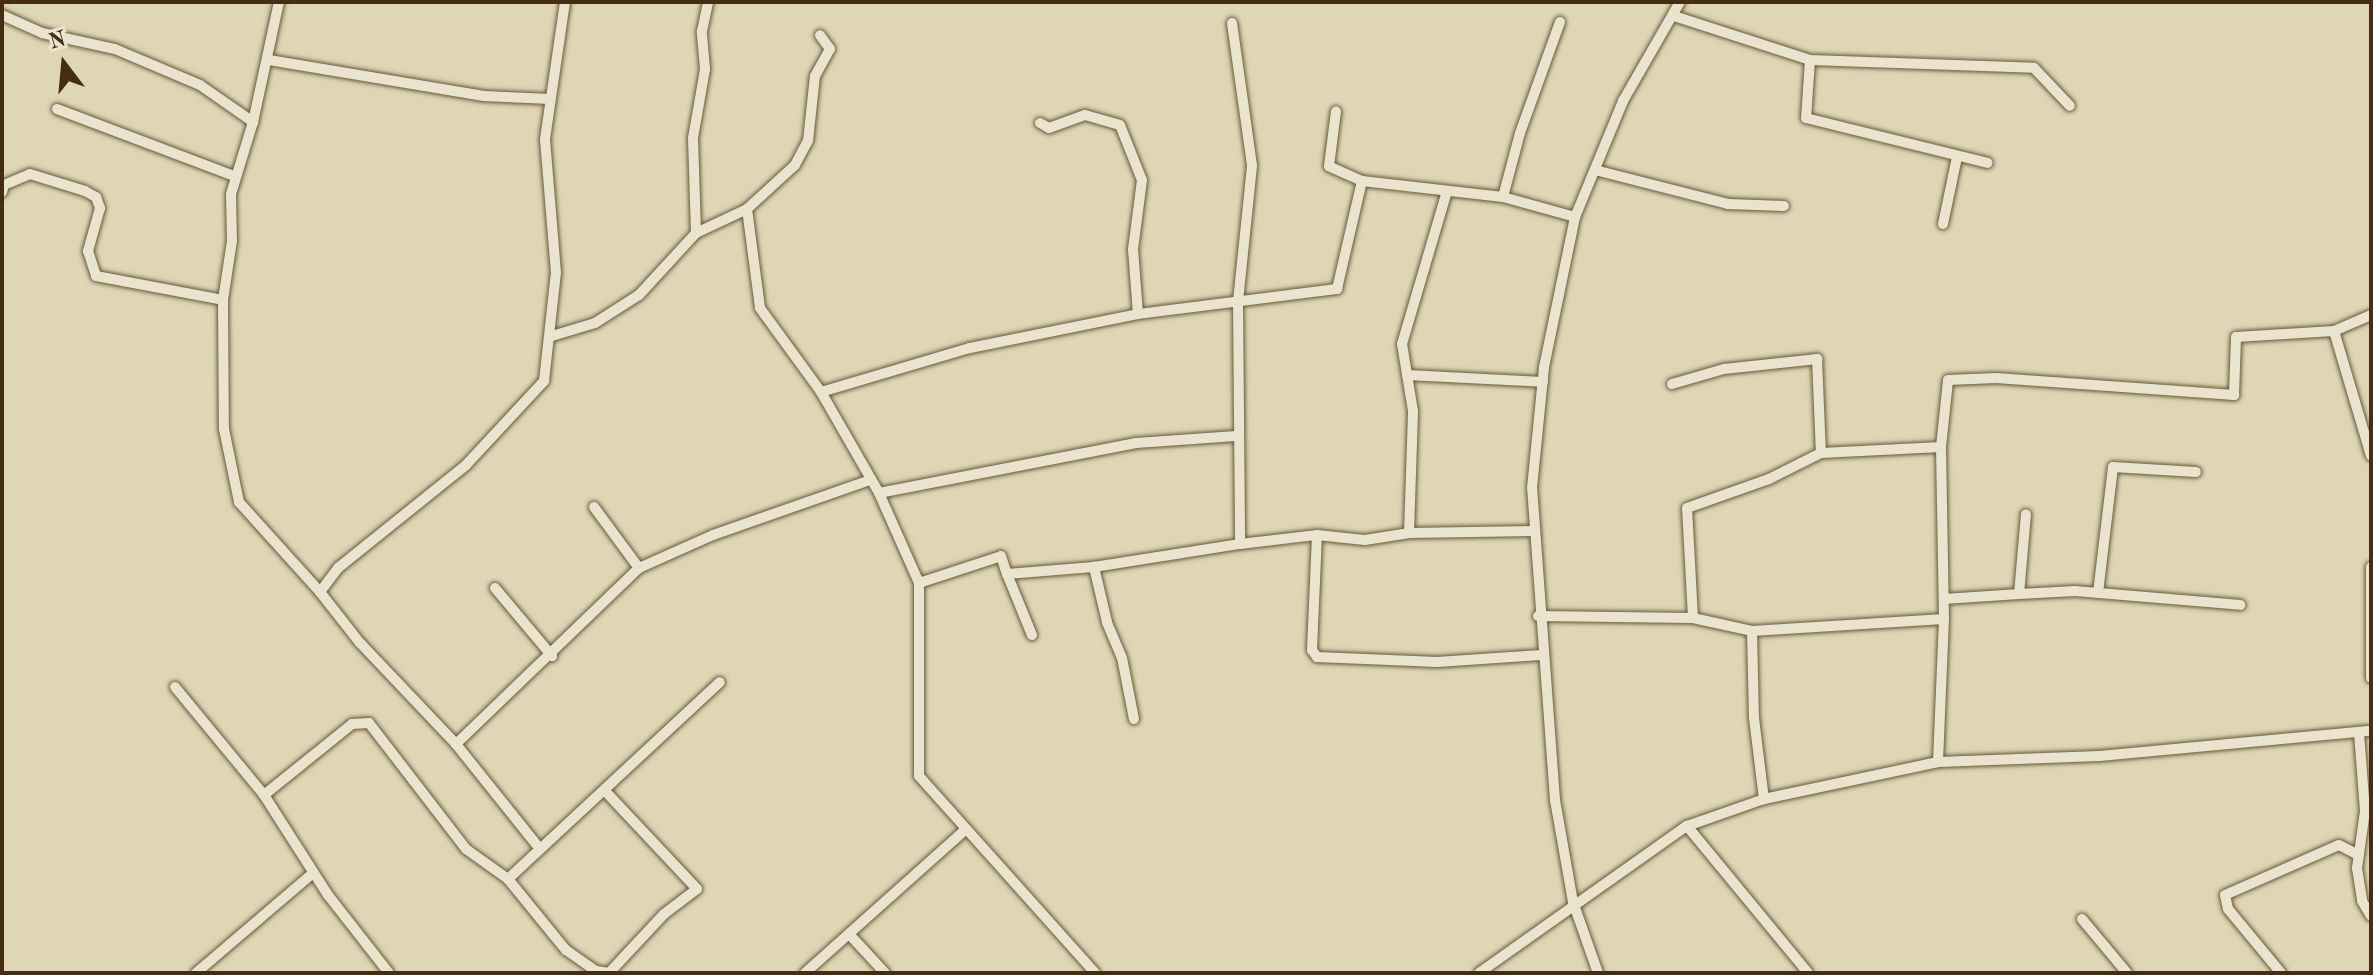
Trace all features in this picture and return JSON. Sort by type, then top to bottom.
[{"type":"street","points":[[279,2],[269,60],[253,122],[234,176],[223,300],[221,395],[233,490],[257,518],[265,536],[320,592],[360,643],[456,744],[540,849]]},
{"type":"street","points":[[320,592],[338,568],[466,465],[544,381],[552,336],[556,273],[545,139],[565,2]]},
{"type":"street","points":[[696,233],[693,138],[705,69],[702,31],[708,2]]},
{"type":"street","points":[[1598,973],[1573,902],[1555,800],[1538,616],[1532,488],[1543,382],[1575,217],[1623,101],[1680,2]]},
{"type":"street","points":[[2,15],[42,33],[115,49],[200,85],[253,122]]},
{"type":"street","points":[[1674,16],[1810,60],[2034,68],[2070,106]]},
{"type":"street","points":[[1503,197],[1520,133],[1560,22]]},
{"type":"street","points":[[1232,23],[1252,166],[1238,302],[1236,436],[1240,544]]},
{"type":"street","points":[[552,336],[595,323],[639,295],[696,233],[747,209],[795,165],[808,141],[815,76],[830,49],[820,35]]},
{"type":"street","points":[[269,60],[484,96],[550,99]]},
{"type":"street","points":[[1810,60],[1806,118],[1988,163]]},
{"type":"street","points":[[57,109],[234,176]]},
{"type":"street","points":[[1336,111],[1329,166],[1362,181],[1503,197],[1575,217]]},
{"type":"street","points":[[1040,123],[1049,128],[1085,115],[1120,125],[1142,180],[1133,249],[1138,314]]},
{"type":"street","points":[[1943,224],[1957,157]]},
{"type":"street","points":[[1595,170],[1728,204],[1784,206]]},
{"type":"street","points":[[2,192],[4,185],[30,174],[85,191],[96,197],[100,208],[88,251],[96,276],[223,300]]},
{"type":"street","points":[[821,392],[970,348],[1138,314],[1337,289],[1362,181]]},
{"type":"street","points":[[1409,533],[1413,411],[1402,344],[1447,191]]},
{"type":"street","points":[[747,209],[760,308],[821,392],[879,493],[919,583],[915,761],[919,776],[1095,973]]},
{"type":"street","points":[[1938,762],[1944,619],[1941,447],[1948,380],[1996,378],[2234,395],[2236,337],[2334,331],[2371,315]]},
{"type":"street","points":[[2334,331],[2371,456]]},
{"type":"street","points":[[1672,384],[1724,369],[1817,359],[1821,453]]},
{"type":"street","points":[[1407,375],[1543,382]]},
{"type":"street","points":[[879,493],[1136,443],[1236,436]]},
{"type":"street","points":[[1693,618],[1687,508],[1769,479],[1821,453],[1941,447]]},
{"type":"street","points":[[2098,593],[2113,467],[2196,472]]},
{"type":"street","points":[[456,744],[552,656],[639,568],[713,535],[870,480]]},
{"type":"street","points":[[594,507],[639,568]]},
{"type":"street","points":[[2019,594],[2026,514]]},
{"type":"street","points":[[1007,574],[1094,567],[1317,535],[1365,540],[1409,533],[1533,531]]},
{"type":"street","points":[[1317,535],[1312,650],[1317,657],[1425,662],[1541,655]]},
{"type":"street","points":[[919,583],[1001,556],[1032,635]]},
{"type":"street","points":[[1094,567],[1107,622],[1122,658],[1134,719]]},
{"type":"street","points":[[2371,567],[2371,678]]},
{"type":"street","points":[[495,588],[552,656]]},
{"type":"street","points":[[1944,599],[2098,593],[2240,605]]},
{"type":"street","points":[[1538,616],[1693,618],[1752,631],[1944,619]]},
{"type":"street","points":[[1752,631],[1754,718],[1764,799]]},
{"type":"street","points":[[508,879],[606,792],[720,682]]},
{"type":"street","points":[[175,687],[264,795],[313,873],[389,973]]},
{"type":"street","points":[[264,795],[352,724],[369,723],[466,849],[508,879],[566,950],[595,972],[609,973],[664,914],[697,889],[606,792]]},
{"type":"street","points":[[1479,973],[1573,902],[1687,826],[1764,799],[1938,762],[2099,756],[2365,732],[2365,811],[2358,888],[2371,916]]},
{"type":"street","points":[[1687,826],[1808,973]]},
{"type":"street","points":[[805,973],[965,830]]},
{"type":"street","points":[[2281,973],[2228,909],[2225,895],[2339,845],[2359,855]]},
{"type":"street","points":[[196,973],[313,873]]},
{"type":"street","points":[[2082,919],[2127,973]]},
{"type":"street","points":[[849,934],[885,973]]}]
